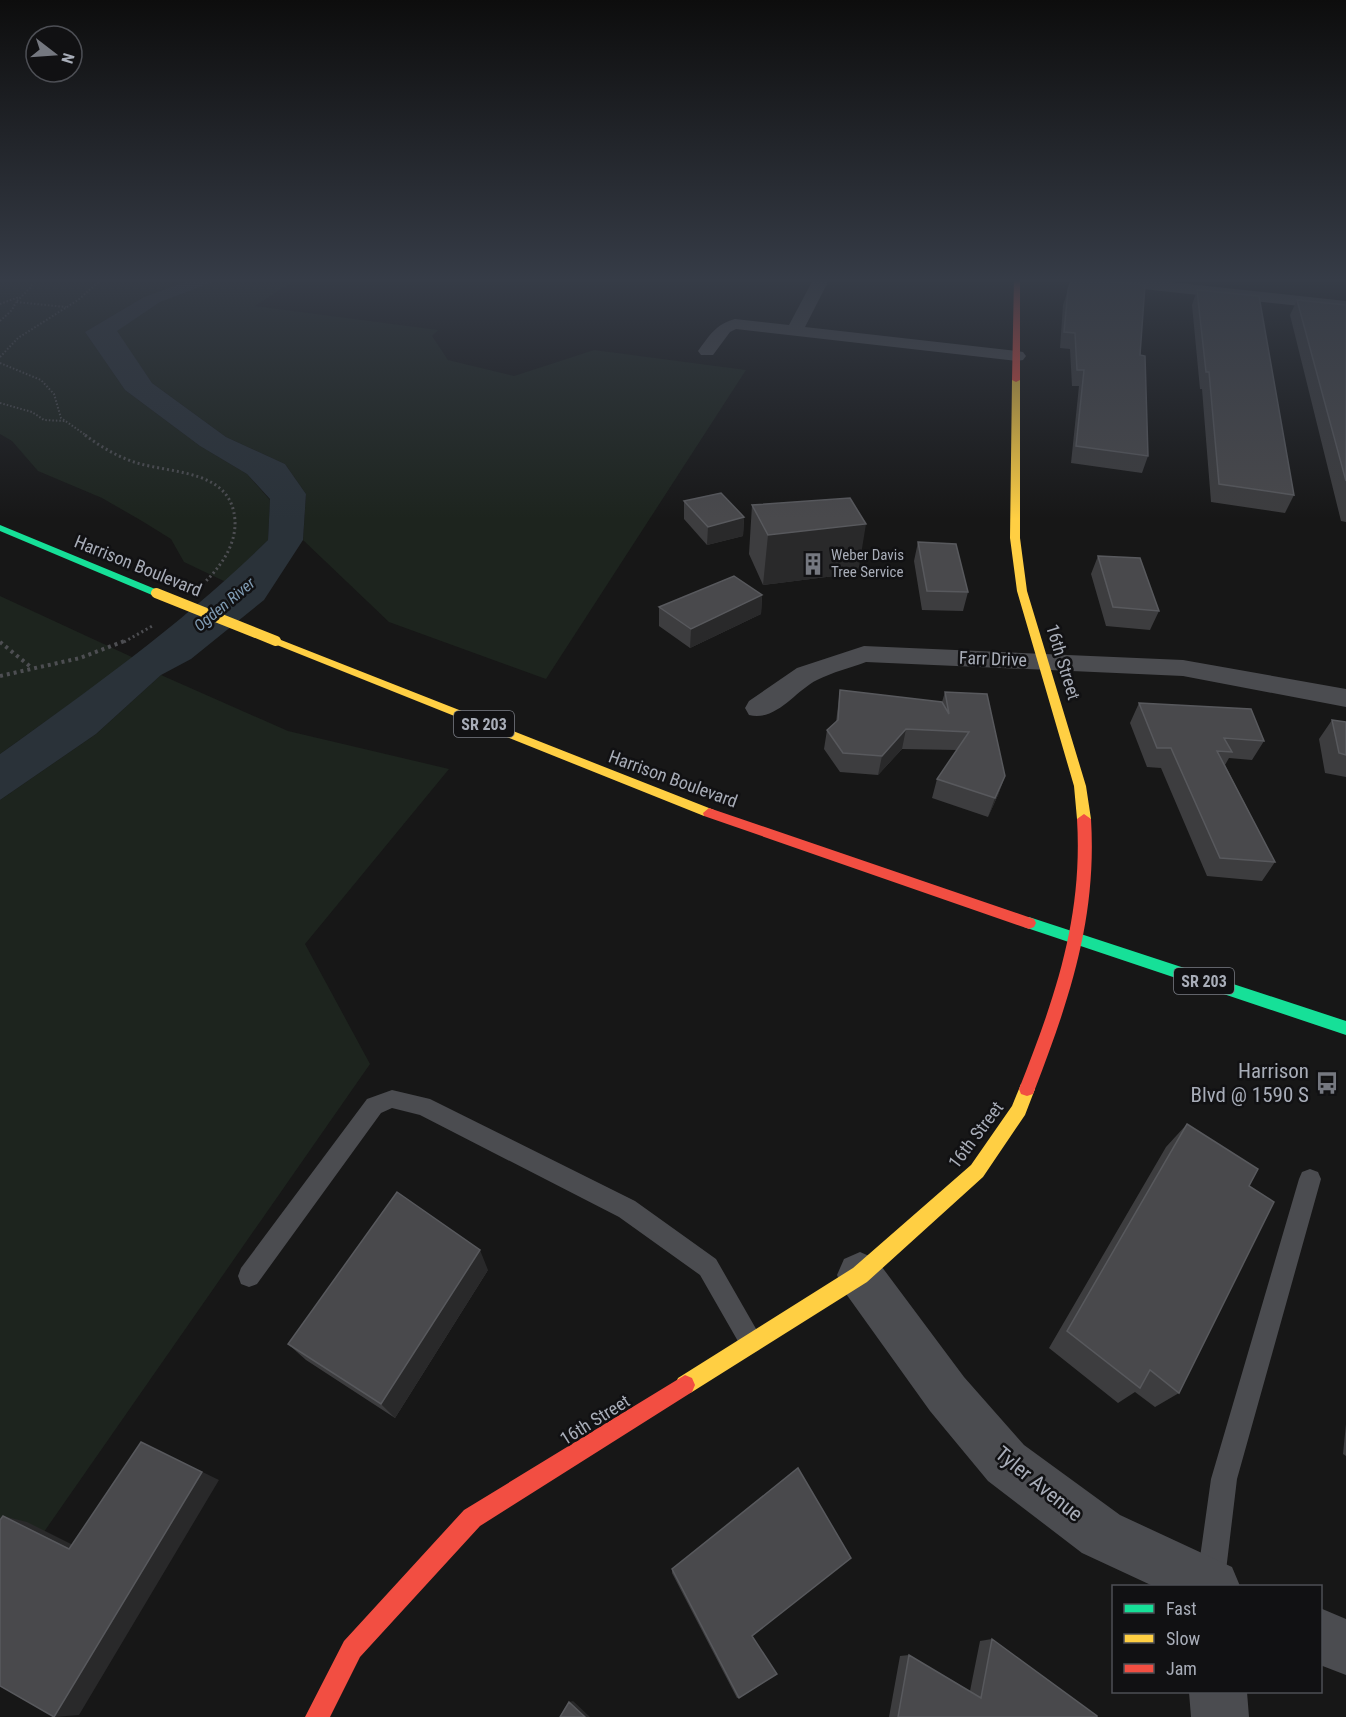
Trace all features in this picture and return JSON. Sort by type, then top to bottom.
[{"type":"street","name":"16th Street","points":[[317,1717],[352,1649],[472,1518],[860,1275],[977,1171],[1019,1110],[1048,1037],[1077,939],[1087,845],[1080,786],[1022,591],[1015,538],[1017,358]]},
{"type":"street","name":"Harrison Boulevard","points":[[0,528],[156,593],[671,799],[1077,939],[1346,1028]]},
{"type":"street","name":"Farr Drive","points":[[759,708],[807,674],[864,654],[1044,660],[1183,668],[1346,698]]},
{"type":"street","name":"Tyler Avenue","points":[[860,1275],[947,1394],[1006,1462],[1101,1534],[1209,1585]]},
{"type":"street","points":[[1322,1637],[1346,1647]]},
{"type":"street","points":[[1218,1693],[1220,1717]]},
{"type":"lane","points":[[249,1276],[374,1106],[392,1099],[423,1106],[627,1209],[708,1268],[751,1343]]},
{"type":"lane","points":[[1211,1585],[1224,1479],[1310,1179]]},
{"type":"path","points":[[0,363],[42,379],[59,400],[61,418],[123,459],[187,473],[224,489],[233,504],[236,524],[231,546],[214,573],[200,587]]},
{"type":"path","points":[[0,404],[32,412],[44,420],[65,421]]},
{"type":"path","points":[[0,676],[94,653],[136,637],[162,620]]},
{"type":"path","points":[[0,642],[32,668]]},
{"type":"path","points":[[0,651],[5,648]]},
{"type":"shaded area","points":[[0,358],[103,358],[125,390],[200,446],[247,474],[270,500],[268,540],[226,582],[184,562],[171,539],[142,521],[102,498],[38,471],[12,441],[0,434]]},
{"type":"shaded area","points":[[135,358],[447,358],[514,376],[569,358],[656,358],[746,370],[546,679],[389,622],[303,540],[306,494],[285,464],[226,437],[152,383]]},
{"type":"shaded area","points":[[0,596],[134,658],[0,754]]},
{"type":"shaded area","points":[[161,675],[288,731],[449,769],[305,944],[370,1064],[0,1595],[0,800],[96,734]]},
{"type":"water","name":"Ogden River","points":[[103,358],[135,358],[152,383],[226,437],[285,464],[306,494],[303,540],[264,600],[191,659],[161,675],[96,734],[0,800],[0,754],[172,626],[268,540],[270,499],[247,474],[200,446],[125,390]]},
{"type":"building","points":[[1076,358],[1145,358],[1148,456],[1076,446],[1084,370],[1077,370]]},
{"type":"building","points":[[1204,358],[1270,358],[1294,495],[1219,484],[1209,372],[1206,372]]},
{"type":"building","points":[[1313,358],[1346,358],[1346,481]]},
{"type":"building","points":[[721,493],[744,517],[708,527],[684,501]]},
{"type":"building","points":[[850,498],[866,524],[768,535],[752,505]]},
{"type":"building","points":[[918,542],[956,544],[968,592],[927,591]]},
{"type":"building","points":[[1098,556],[1140,558],[1159,611],[1113,607]]},
{"type":"building","points":[[734,576],[762,595],[691,629],[659,607]]},
{"type":"building","points":[[840,690],[942,702],[949,714],[945,692],[987,694],[1005,776],[995,798],[937,779],[969,732],[906,729],[882,756],[843,753],[827,730],[838,720]]},
{"type":"building","points":[[1139,703],[1251,709],[1264,741],[1224,738],[1232,752],[1217,751],[1275,862],[1220,858],[1171,748],[1157,748]]},
{"type":"building","points":[[1332,720],[1346,722],[1346,755],[1339,753]]},
{"type":"building","points":[[1187,1124],[1258,1169],[1249,1186],[1274,1202],[1179,1393],[1150,1370],[1140,1388],[1067,1331]]},
{"type":"building","points":[[397,1192],[480,1250],[381,1404],[288,1344]]},
{"type":"building","points":[[141,1442],[202,1472],[54,1717],[0,1686],[0,1520],[3,1516],[69,1549]]},
{"type":"building","points":[[798,1468],[851,1558],[752,1636],[777,1674],[739,1698],[672,1569]]},
{"type":"building","points":[[992,1639],[1097,1717],[898,1717],[909,1655],[981,1698]]},
{"type":"building","points":[[569,1702],[585,1717],[560,1717]]},
{"type":"traffic: fast","points":[[0,528],[156,593]]},
{"type":"traffic: fast","points":[[1029,923],[1346,1028]]},
{"type":"traffic: slow","points":[[1016,380],[1015,538],[1022,591],[1080,786],[1084,819]]},
{"type":"traffic: slow","points":[[156,593],[276,641]]},
{"type":"traffic: slow","points":[[276,641],[709,813]]},
{"type":"traffic: slow","points":[[685,1385],[860,1275],[977,1171],[1019,1110],[1027,1089]]},
{"type":"traffic: jam","points":[[1016,358],[1016,380]]},
{"type":"traffic: jam","points":[[709,813],[1029,923]]},
{"type":"traffic: jam","points":[[1027,1089],[1062,991],[1080,922],[1086,853],[1084,819]]},
{"type":"traffic: jam","points":[[317,1717],[352,1649],[472,1518],[685,1385]]},
{"type":"place","name":"Weber Davis Tree Service","points":[[813,564]]},
{"type":"place","name":"Harrison Blvd @ 1590 S","points":[[1327,1083]]}]
